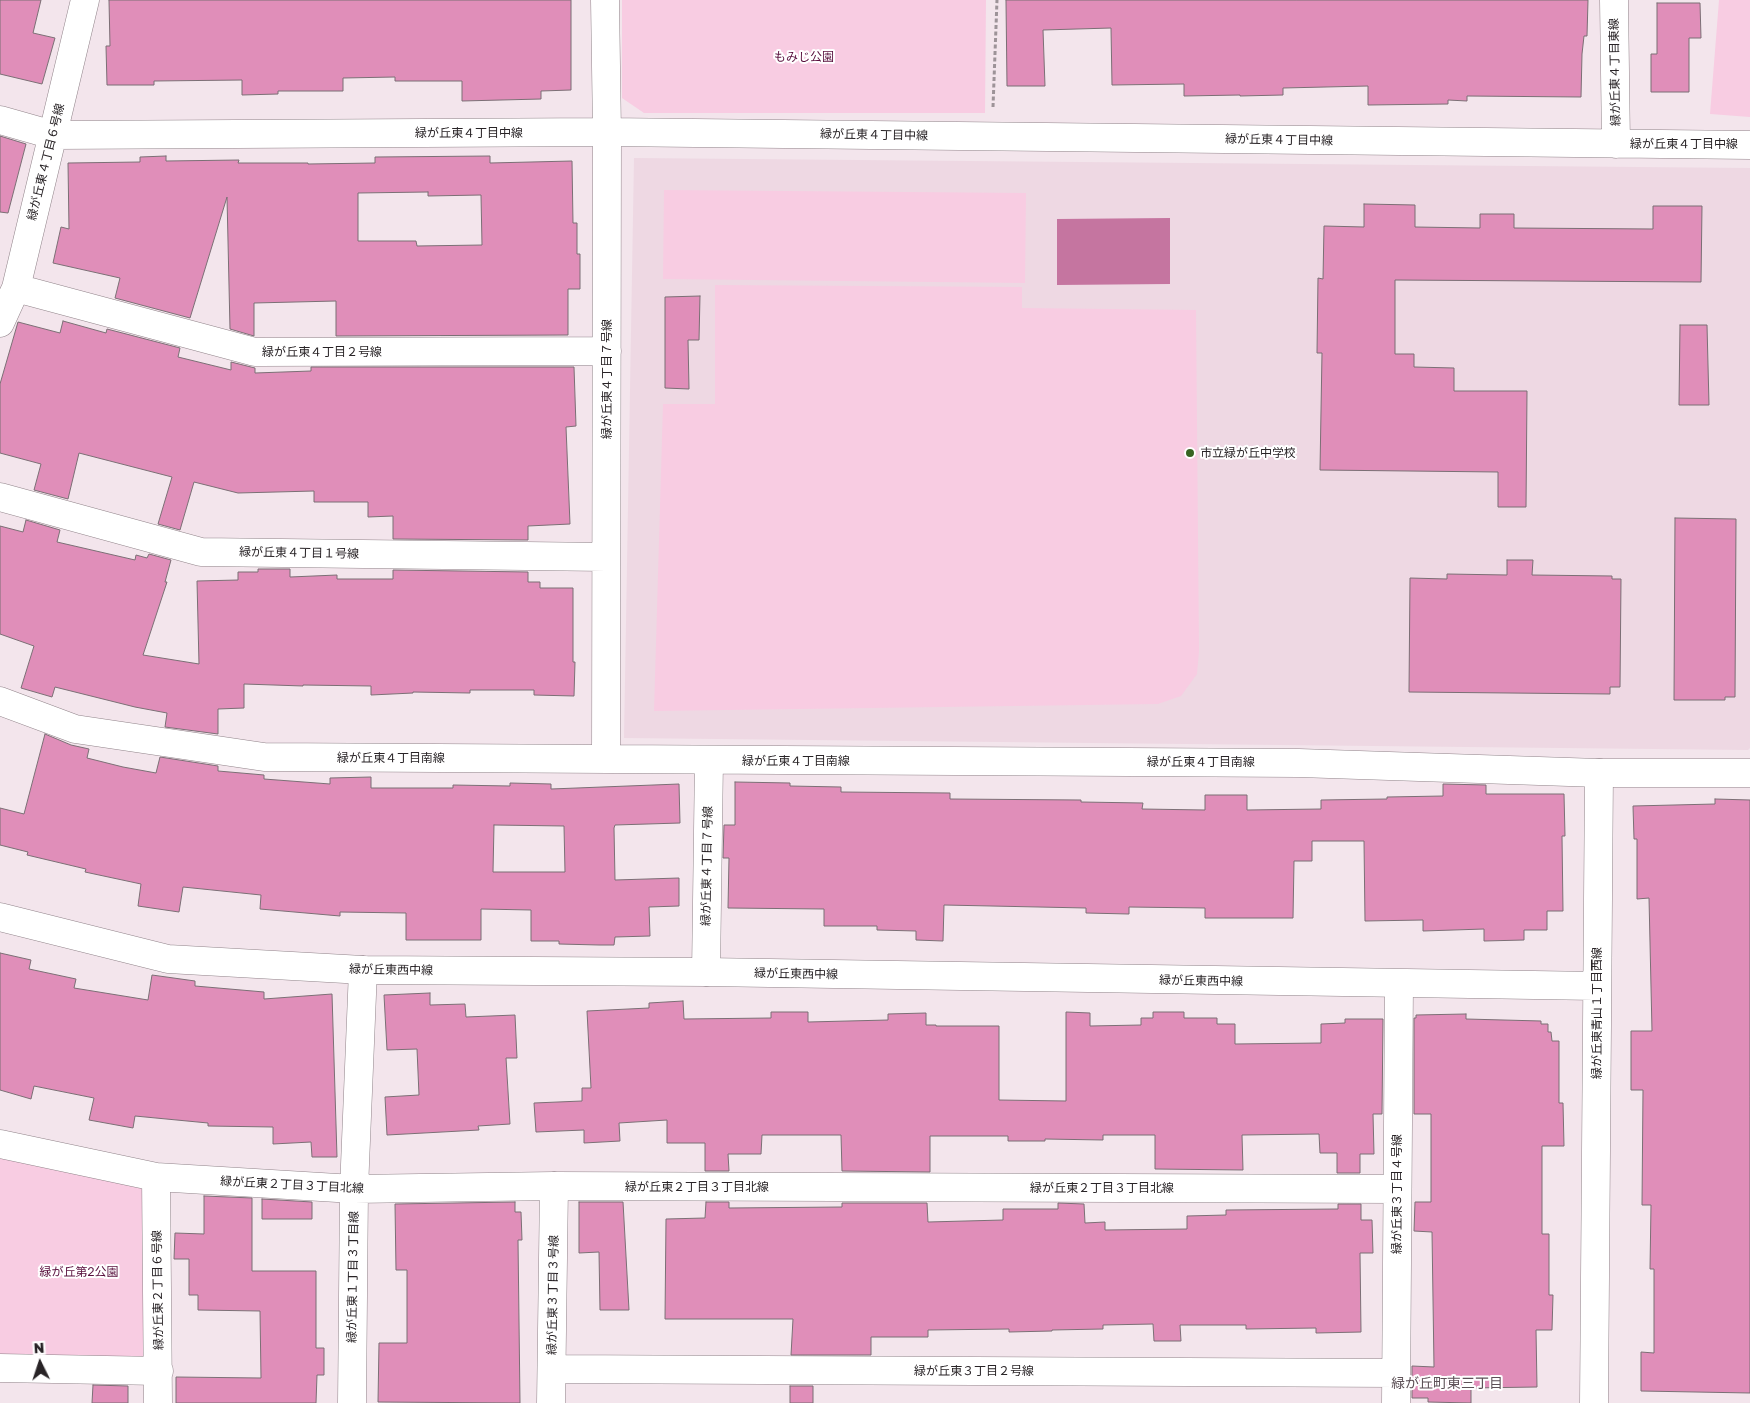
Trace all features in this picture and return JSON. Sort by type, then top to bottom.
[{"type":"street","name":"緑が丘東４丁目６号線","points":[[0,323],[16,288],[85,0]]},
{"type":"street","name":"緑が丘東４丁目７号線","points":[[605,0],[607,132],[606,759]]},
{"type":"street","name":"緑が丘東４丁目東線","points":[[1614,0],[1616,144]]},
{"type":"street","name":"緑が丘東４丁目中線","points":[[0,120],[52,135],[607,132],[1750,145]]},
{"type":"street","name":"緑が丘東４丁目２号線","points":[[16,288],[255,352],[606,351]]},
{"type":"street","name":"緑が丘東４丁目１号線","points":[[0,497],[200,552],[606,557]]},
{"type":"street","name":"緑が丘東４丁目南線","points":[[0,700],[75,729],[264,757],[1299,763],[1599,774]]},
{"type":"street","name":"緑が丘東４丁目７号線","points":[[706,972],[709,760]]},
{"type":"street","points":[[1599,774],[1750,773]]},
{"type":"street","name":"緑が丘東青山１丁目西線","points":[[1594,1403],[1599,774]]},
{"type":"street","name":"緑が丘東西中線","points":[[0,917],[168,958],[362,970],[706,972],[1597,986]]},
{"type":"street","name":"緑が丘東１丁目３丁目線","points":[[352,1403],[354,1189],[362,970]]},
{"type":"street","name":"緑が丘東３丁目４号線","points":[[1396,1403],[1398,984]]},
{"type":"street","name":"緑が丘東２丁目３丁目北線","points":[[0,1144],[156,1177],[354,1189],[554,1186],[1397,1189]]},
{"type":"street","name":"緑が丘東２丁目６号線","points":[[156,1177],[158,1403]]},
{"type":"street","name":"緑が丘東３丁目３号線","points":[[551,1403],[554,1186]]},
{"type":"street","points":[[0,1368],[159,1370]]},
{"type":"street","name":"緑が丘東３丁目２号線","points":[[552,1370],[1396,1373]]},
{"type":"path","points":[[992,136],[996,0]]},
{"type":"shaded area","name":"市立緑が丘中学校","points":[[634,158],[1750,168],[1750,748],[1748,750],[624,738]]},
{"type":"shaded area","points":[[1170,218],[1170,284],[1057,285],[1057,219]]},
{"type":"green space","name":"もみじ公園","points":[[622,0],[986,0],[985,113],[644,113],[622,98]]},
{"type":"green space","points":[[1719,0],[1750,0],[1750,117],[1710,114]]},
{"type":"green space","points":[[664,190],[1026,193],[1025,283],[663,279]]},
{"type":"green space","points":[[715,285],[1022,287],[1022,308],[1196,310],[1199,651],[1197,674],[1181,696],[1158,704],[654,711],[663,404],[715,404]]},
{"type":"green space","name":"緑が丘第2公園","points":[[0,1144],[156,1177],[159,1370],[0,1368]]},
{"type":"building","points":[[0,0],[41,0],[33,33],[55,38],[42,84],[0,74]]},
{"type":"building","points":[[109,0],[571,0],[571,90],[541,91],[541,99],[462,101],[462,81],[395,81],[395,77],[343,78],[343,91],[278,91],[278,94],[242,95],[242,80],[154,81],[154,85],[107,85],[106,46],[110,46]]},
{"type":"building","points":[[1006,0],[1588,0],[1587,36],[1584,36],[1582,54],[1581,97],[1467,96],[1467,101],[1448,100],[1448,104],[1368,105],[1368,86],[1283,88],[1283,95],[1184,96],[1184,84],[1112,85],[1111,28],[1043,30],[1045,86],[1007,86]]},
{"type":"building","points":[[1657,3],[1700,3],[1701,38],[1689,38],[1689,92],[1651,92],[1651,54],[1657,54]]},
{"type":"building","points":[[0,136],[26,144],[8,213],[0,212]]},
{"type":"building","points":[[166,156],[166,161],[239,160],[238,163],[308,164],[375,163],[375,157],[490,156],[490,163],[572,161],[573,223],[577,223],[577,254],[580,254],[580,289],[568,289],[568,335],[336,336],[336,301],[254,303],[254,336],[230,329],[227,197],[190,318],[115,298],[120,278],[53,263],[61,227],[69,229],[68,163],[140,162],[140,157]],"holes":[[[428,192],[428,196],[481,195],[482,245],[417,246],[416,241],[358,241],[358,193]]]},
{"type":"building","points":[[1364,204],[1415,205],[1415,227],[1480,228],[1480,214],[1514,214],[1514,228],[1653,229],[1653,206],[1702,206],[1701,282],[1395,280],[1395,354],[1414,354],[1414,367],[1454,368],[1454,391],[1527,391],[1526,507],[1498,507],[1498,472],[1320,470],[1322,353],[1317,353],[1318,278],[1323,279],[1324,226],[1364,227]]},
{"type":"building","points":[[700,296],[699,340],[688,340],[689,389],[665,388],[665,297]]},
{"type":"building","points":[[63,321],[106,333],[107,329],[180,348],[178,357],[231,370],[231,362],[255,368],[255,373],[311,371],[311,367],[574,367],[576,426],[566,427],[570,524],[528,526],[528,540],[393,539],[393,516],[368,517],[368,502],[314,502],[314,491],[238,493],[194,482],[180,530],[158,524],[172,477],[79,453],[68,499],[34,490],[41,464],[0,453],[0,384],[18,322],[60,333]]},
{"type":"building","points":[[1680,325],[1707,325],[1709,405],[1679,405]]},
{"type":"building","points":[[1675,518],[1736,519],[1735,697],[1725,697],[1725,700],[1674,700]]},
{"type":"building","points":[[26,520],[60,530],[57,542],[135,560],[136,555],[147,558],[149,554],[171,560],[165,582],[167,582],[143,655],[199,664],[197,581],[238,580],[238,572],[258,572],[258,569],[290,569],[290,577],[337,575],[337,579],[393,579],[393,570],[528,572],[528,582],[540,582],[540,588],[573,588],[574,696],[534,695],[534,690],[470,690],[470,693],[413,692],[371,695],[371,686],[244,684],[244,708],[218,709],[218,734],[165,727],[167,713],[55,687],[52,697],[21,688],[34,646],[0,634],[0,526],[23,532]]},
{"type":"building","points":[[1507,560],[1533,560],[1532,575],[1612,576],[1612,579],[1621,579],[1620,687],[1610,687],[1610,694],[1409,692],[1410,578],[1447,579],[1447,574],[1507,575]]},
{"type":"building","points":[[45,734],[71,745],[89,749],[87,758],[156,773],[160,757],[218,766],[218,771],[264,775],[264,779],[330,784],[330,778],[371,777],[371,788],[453,788],[453,785],[510,786],[510,783],[551,784],[551,789],[679,784],[680,823],[615,825],[614,828],[615,880],[679,878],[679,906],[649,907],[650,936],[615,937],[614,945],[559,944],[559,941],[531,941],[531,910],[481,909],[481,940],[406,940],[406,913],[340,912],[340,916],[260,909],[261,895],[183,887],[179,912],[138,906],[141,884],[85,872],[86,869],[27,855],[28,852],[0,845],[0,808],[24,814]],"holes":[[[494,825],[564,826],[565,872],[493,872]]]},
{"type":"building","points":[[735,782],[790,783],[790,786],[841,787],[841,792],[950,793],[950,799],[1081,800],[1081,802],[1143,803],[1142,809],[1205,810],[1205,795],[1247,795],[1247,810],[1321,809],[1321,800],[1443,796],[1443,784],[1486,785],[1486,794],[1564,794],[1565,836],[1562,836],[1563,911],[1547,911],[1547,930],[1524,930],[1524,940],[1484,941],[1484,929],[1423,931],[1423,920],[1365,921],[1364,841],[1312,841],[1312,861],[1294,861],[1293,918],[1205,918],[1205,908],[1129,907],[1129,914],[1086,913],[1086,908],[944,905],[943,941],[916,940],[916,931],[877,930],[877,926],[824,926],[824,909],[728,908],[729,858],[723,858],[724,825],[735,825]]},
{"type":"building","points":[[1715,799],[1750,800],[1750,1393],[1641,1391],[1641,1352],[1654,1353],[1654,1269],[1650,1269],[1651,1205],[1642,1205],[1643,1090],[1631,1090],[1631,1031],[1652,1031],[1649,898],[1637,899],[1637,839],[1634,839],[1633,806],[1715,804]]},
{"type":"building","points":[[0,953],[31,960],[29,969],[76,979],[74,988],[148,1000],[152,975],[195,981],[195,986],[264,992],[264,999],[332,994],[337,1157],[312,1157],[311,1142],[273,1144],[273,1127],[208,1126],[208,1123],[135,1116],[133,1128],[89,1120],[94,1098],[34,1086],[31,1099],[0,1090]]},
{"type":"building","points":[[430,993],[430,1005],[465,1004],[466,1017],[515,1015],[517,1058],[506,1058],[510,1124],[478,1126],[479,1130],[387,1135],[385,1097],[419,1095],[417,1049],[387,1050],[384,995]]},
{"type":"building","points":[[683,1001],[684,1019],[771,1018],[771,1012],[808,1012],[808,1022],[888,1020],[888,1014],[926,1013],[926,1025],[999,1026],[999,1100],[1066,1101],[1066,1012],[1090,1013],[1090,1026],[1141,1025],[1141,1018],[1153,1018],[1153,1012],[1184,1012],[1184,1018],[1217,1018],[1217,1024],[1235,1024],[1235,1044],[1321,1043],[1321,1024],[1345,1023],[1345,1019],[1383,1019],[1382,1114],[1373,1114],[1374,1154],[1360,1154],[1360,1173],[1337,1173],[1337,1153],[1320,1153],[1319,1134],[1242,1135],[1243,1170],[1155,1169],[1155,1135],[1103,1135],[1103,1140],[1045,1139],[1045,1141],[1008,1141],[1008,1136],[930,1136],[930,1172],[842,1171],[841,1135],[762,1135],[761,1154],[728,1154],[729,1171],[705,1171],[705,1143],[667,1143],[667,1120],[619,1123],[620,1141],[584,1143],[584,1130],[536,1132],[534,1103],[582,1101],[582,1088],[591,1088],[587,1011],[649,1008],[649,1003]]},
{"type":"building","points":[[1466,1014],[1466,1019],[1541,1021],[1541,1024],[1548,1024],[1548,1032],[1551,1032],[1552,1041],[1559,1041],[1559,1103],[1563,1103],[1564,1146],[1542,1146],[1542,1234],[1549,1234],[1549,1295],[1553,1295],[1552,1330],[1536,1330],[1537,1387],[1471,1388],[1471,1403],[1428,1402],[1428,1398],[1412,1398],[1412,1366],[1434,1367],[1432,1232],[1414,1231],[1415,1202],[1431,1202],[1431,1114],[1414,1114],[1414,1018],[1416,1018],[1416,1015]]},
{"type":"building","points":[[204,1196],[252,1198],[252,1271],[316,1271],[316,1348],[324,1348],[324,1375],[317,1375],[316,1403],[176,1403],[176,1377],[261,1378],[260,1311],[198,1310],[198,1295],[189,1295],[189,1259],[174,1259],[175,1233],[204,1234]]},
{"type":"building","points":[[262,1199],[312,1202],[312,1219],[262,1219]]},
{"type":"building","points":[[515,1202],[515,1212],[521,1212],[522,1240],[518,1240],[520,1403],[378,1402],[379,1343],[407,1343],[407,1270],[396,1270],[395,1204]]},
{"type":"building","points":[[579,1202],[623,1202],[629,1310],[600,1310],[599,1252],[579,1253]]},
{"type":"building","points":[[706,1202],[729,1202],[729,1208],[842,1207],[842,1203],[927,1203],[928,1222],[1003,1220],[1003,1209],[1058,1209],[1058,1203],[1084,1204],[1085,1223],[1105,1222],[1105,1230],[1187,1229],[1187,1216],[1226,1215],[1226,1210],[1338,1209],[1338,1204],[1361,1204],[1361,1220],[1372,1220],[1373,1253],[1360,1253],[1361,1332],[1316,1333],[1316,1328],[1246,1329],[1246,1325],[1180,1325],[1181,1341],[1154,1341],[1153,1324],[1103,1325],[1103,1329],[1052,1331],[1009,1332],[1009,1329],[928,1330],[928,1337],[871,1337],[871,1355],[791,1355],[793,1319],[665,1319],[666,1219],[705,1218]]},
{"type":"building","points":[[93,1385],[128,1386],[128,1403],[92,1403]]},
{"type":"building","points":[[790,1386],[813,1386],[813,1403],[790,1403]]},
{"type":"place","name":"市立緑が丘中学校","points":[[1190,453]]},
{"type":"district","name":"緑が丘町東三丁目","points":[[1447,1384]]}]
